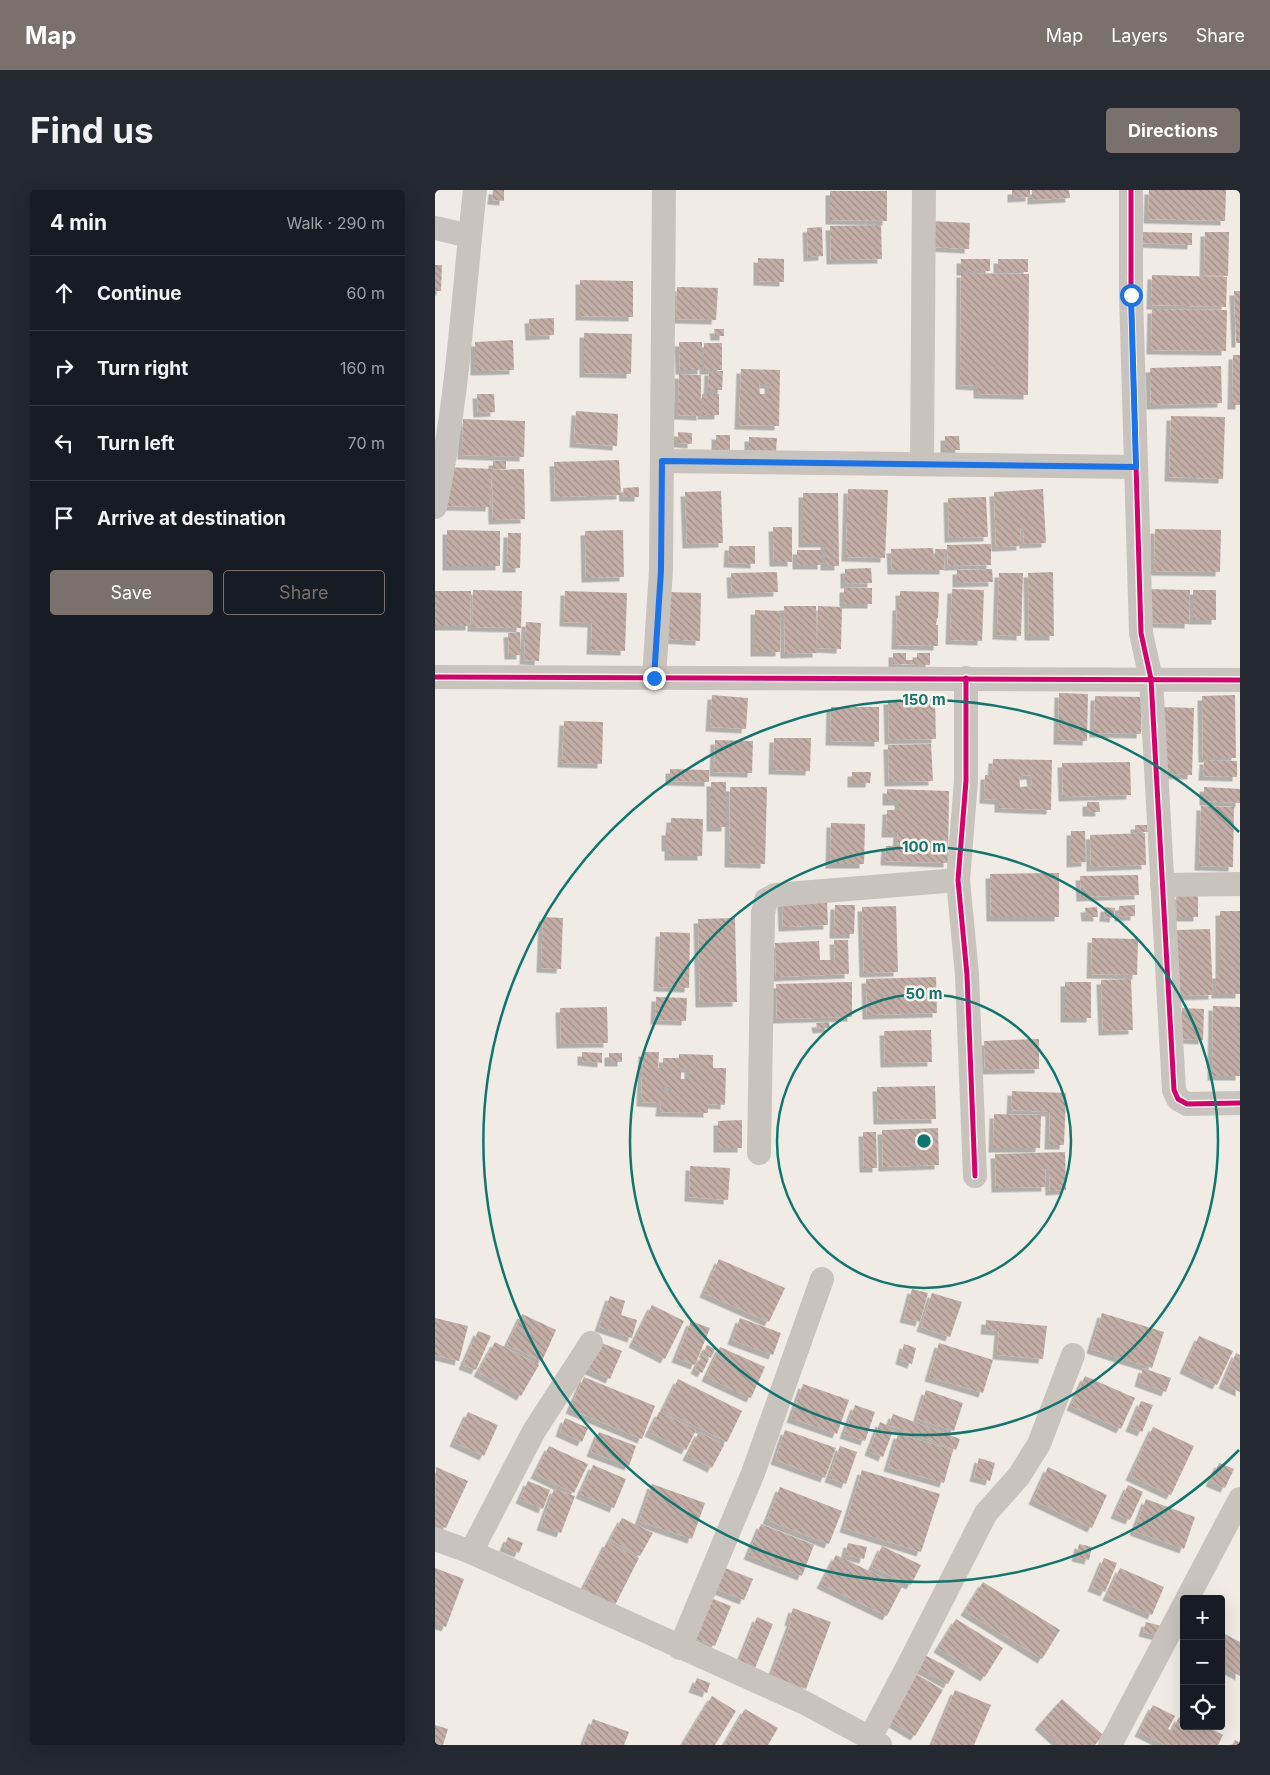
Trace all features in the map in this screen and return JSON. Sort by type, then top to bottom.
[{"type":"street","points":[[435,503],[441,481],[462,327],[475,190]]},
{"type":"street","points":[[654,678],[661,570],[664,190]]},
{"type":"street","points":[[922,464],[924,190]]},
{"type":"street","points":[[1131,190],[1131,295],[1141,633],[1151,679],[1174,1090],[1178,1099],[1187,1104],[1240,1103]]},
{"type":"street","points":[[435,228],[470,236]]},
{"type":"street","points":[[662,461],[1136,467]]},
{"type":"street","points":[[435,677],[1240,680]]},
{"type":"street","points":[[966,678],[966,781],[958,880],[967,975],[975,1176]]},
{"type":"street","points":[[759,1153],[763,914],[766,900],[775,895],[958,880]]},
{"type":"street","points":[[1162,885],[1240,884]]},
{"type":"street","points":[[680,1648],[753,1473],[822,1279]]},
{"type":"street","points":[[471,1552],[534,1431],[591,1343]]},
{"type":"street","points":[[435,1539],[471,1552],[805,1703],[875,1741],[909,1664],[986,1513],[1019,1476],[1039,1444],[1073,1355]]},
{"type":"street","points":[[1189,1595],[1240,1499]]},
{"type":"street","points":[[1110,1745],[1180,1613]]},
{"type":"building","points":[[493,190],[504,190],[504,201],[492,200]]},
{"type":"building","points":[[1012,190],[1030,190],[1030,197],[1012,198]]},
{"type":"building","points":[[1032,190],[1069,190],[1070,198],[1032,200]]},
{"type":"building","points":[[1149,190],[1226,190],[1225,221],[1148,219]]},
{"type":"building","points":[[830,191],[887,191],[887,221],[830,220]]},
{"type":"building","points":[[931,221],[970,223],[969,249],[930,247]]},
{"type":"building","points":[[881,225],[882,259],[831,260],[830,226]]},
{"type":"building","points":[[822,227],[823,256],[808,257],[807,228]]},
{"type":"building","points":[[1140,232],[1192,233],[1192,245],[1139,243]]},
{"type":"building","points":[[1205,232],[1229,232],[1228,276],[1204,275]]},
{"type":"building","points":[[758,258],[784,259],[784,282],[758,281]]},
{"type":"building","points":[[961,259],[990,259],[990,271],[961,271]]},
{"type":"building","points":[[998,259],[1028,259],[1028,272],[998,272]]},
{"type":"building","points":[[435,265],[442,265],[441,291],[435,291]]},
{"type":"building","points":[[961,273],[1029,274],[1028,395],[978,394],[978,386],[960,385]]},
{"type":"building","points":[[1152,275],[1227,277],[1226,307],[1151,305]]},
{"type":"building","points":[[580,280],[633,281],[633,317],[580,316]]},
{"type":"building","points":[[677,287],[718,288],[716,320],[676,319]]},
{"type":"building","points":[[1234,291],[1240,291],[1240,343],[1236,343]]},
{"type":"building","points":[[1152,309],[1227,310],[1226,351],[1151,350]]},
{"type":"building","points":[[554,318],[554,335],[530,336],[529,319]]},
{"type":"building","points":[[714,329],[724,329],[724,336],[715,336]]},
{"type":"building","points":[[584,333],[632,334],[631,374],[584,373]]},
{"type":"building","points":[[513,340],[514,370],[475,371],[475,342]]},
{"type":"building","points":[[679,342],[702,342],[702,370],[680,370]]},
{"type":"building","points":[[704,343],[722,343],[722,370],[704,370]]},
{"type":"building","points":[[1233,355],[1240,355],[1240,405],[1232,405]]},
{"type":"building","points":[[1221,366],[1222,403],[1151,405],[1150,368]]},
{"type":"building","points":[[741,369],[780,370],[779,426],[739,425]],"holes":[[[759,384],[769,384],[769,394],[760,394]]]},
{"type":"building","points":[[709,371],[723,371],[722,390],[708,390]]},
{"type":"building","points":[[679,374],[701,375],[701,416],[678,415]]},
{"type":"building","points":[[477,394],[494,394],[495,412],[478,413]]},
{"type":"building","points":[[702,394],[719,394],[719,415],[702,415]]},
{"type":"building","points":[[576,411],[618,414],[617,446],[574,443]]},
{"type":"building","points":[[1171,416],[1225,417],[1223,479],[1169,477]]},
{"type":"building","points":[[463,419],[525,421],[524,457],[462,455]]},
{"type":"building","points":[[678,432],[692,433],[692,444],[678,443]]},
{"type":"building","points":[[716,435],[730,435],[730,450],[716,450]]},
{"type":"building","points":[[945,436],[959,436],[960,450],[945,450]]},
{"type":"building","points":[[749,437],[777,438],[776,451],[749,450]]},
{"type":"building","points":[[619,460],[621,495],[555,497],[554,462]]},
{"type":"building","points":[[493,461],[506,461],[506,469],[493,469]]},
{"type":"building","points":[[446,467],[492,470],[524,469],[525,519],[493,520],[492,472],[490,507],[445,506]]},
{"type":"building","points":[[639,487],[639,497],[624,497],[623,488]]},
{"type":"building","points":[[848,489],[888,490],[885,558],[846,557]]},
{"type":"building","points":[[1043,489],[1046,543],[1024,544],[1023,528],[1020,528],[1021,546],[996,547],[994,492]]},
{"type":"building","points":[[721,491],[723,543],[687,544],[685,492]]},
{"type":"building","points":[[803,493],[838,493],[839,566],[825,566],[825,543],[803,543]]},
{"type":"building","points":[[986,497],[988,537],[949,538],[948,498]]},
{"type":"building","points":[[773,527],[792,527],[792,562],[774,562]]},
{"type":"building","points":[[1155,529],[1221,530],[1220,572],[1154,571]]},
{"type":"building","points":[[447,530],[500,531],[500,566],[447,566]]},
{"type":"building","points":[[623,530],[624,577],[586,578],[585,531]]},
{"type":"building","points":[[508,533],[521,533],[520,568],[507,568]]},
{"type":"building","points":[[991,544],[991,565],[948,566],[947,545]]},
{"type":"building","points":[[729,546],[755,546],[755,564],[728,563]]},
{"type":"building","points":[[933,548],[934,562],[935,549],[945,549],[944,570],[892,570],[891,549]]},
{"type":"building","points":[[797,550],[822,550],[822,565],[797,565]]},
{"type":"building","points":[[871,568],[872,583],[845,584],[845,569]]},
{"type":"building","points":[[992,569],[993,582],[957,583],[957,570]]},
{"type":"building","points":[[777,572],[778,592],[732,594],[731,573]]},
{"type":"building","points":[[1053,572],[1054,636],[1029,636],[1028,573]]},
{"type":"building","points":[[999,573],[1023,573],[1021,636],[997,635]]},
{"type":"building","points":[[844,588],[872,588],[872,604],[844,604]]},
{"type":"building","points":[[952,589],[984,590],[982,641],[950,640]]},
{"type":"building","points":[[1146,589],[1190,590],[1189,624],[1146,623]]},
{"type":"building","points":[[473,590],[522,591],[521,628],[472,627]]},
{"type":"building","points":[[1193,590],[1216,590],[1216,620],[1193,620]]},
{"type":"building","points":[[435,591],[471,591],[470,626],[435,626]]},
{"type":"building","points":[[565,591],[627,593],[625,651],[591,650],[592,623],[564,622]]},
{"type":"building","points":[[900,591],[939,592],[936,625],[938,625],[938,646],[896,645],[897,606],[900,606]]},
{"type":"building","points":[[667,592],[701,593],[700,641],[665,639]]},
{"type":"building","points":[[784,606],[816,606],[817,653],[785,654]]},
{"type":"building","points":[[818,606],[842,607],[841,649],[817,648]]},
{"type":"building","points":[[755,610],[780,611],[780,652],[755,652]]},
{"type":"building","points":[[526,622],[541,623],[539,661],[524,660]]},
{"type":"building","points":[[520,632],[521,655],[509,655],[508,633]]},
{"type":"building","points":[[893,653],[906,653],[906,660],[917,660],[917,653],[930,653],[930,665],[893,664]]},
{"type":"building","points":[[1059,693],[1088,694],[1087,741],[1058,740]]},
{"type":"building","points":[[712,695],[748,698],[746,729],[710,727]]},
{"type":"building","points":[[1235,695],[1236,758],[1203,758],[1202,696]]},
{"type":"building","points":[[1095,696],[1142,697],[1141,734],[1094,733]]},
{"type":"building","points":[[935,699],[936,739],[889,740],[888,700]]},
{"type":"building","points":[[831,707],[879,707],[879,742],[830,741]]},
{"type":"building","points":[[1161,707],[1194,708],[1192,775],[1159,774]]},
{"type":"building","points":[[564,721],[603,722],[602,764],[562,763]]},
{"type":"building","points":[[774,738],[811,738],[810,771],[773,770]]},
{"type":"building","points":[[715,740],[753,741],[752,773],[714,772]]},
{"type":"building","points":[[931,744],[933,781],[889,782],[888,745]]},
{"type":"building","points":[[993,759],[1052,760],[1051,810],[999,808],[999,800],[984,799],[985,775],[992,775]],"holes":[[[1031,775],[1032,786],[1020,787],[1019,776]]]},
{"type":"building","points":[[1204,760],[1237,761],[1237,777],[1203,776]]},
{"type":"building","points":[[1130,762],[1131,795],[1063,797],[1062,763]]},
{"type":"building","points":[[670,769],[709,770],[709,782],[670,781]]},
{"type":"building","points":[[852,772],[871,772],[870,783],[852,783]]},
{"type":"building","points":[[711,782],[726,782],[726,827],[711,827]]},
{"type":"building","points":[[730,787],[767,787],[765,864],[729,863]]},
{"type":"building","points":[[1204,787],[1240,789],[1240,803],[1204,801]]},
{"type":"building","points":[[887,789],[949,791],[948,863],[885,861],[886,846],[897,846],[898,833],[886,833],[887,810],[899,810],[899,801],[887,801]]},
{"type":"building","points":[[1087,802],[1099,802],[1100,812],[1087,812]]},
{"type":"building","points":[[1201,806],[1234,807],[1233,867],[1199,866]]},
{"type":"building","points":[[671,818],[703,819],[702,856],[669,856],[669,847],[666,847],[666,831],[670,831]]},
{"type":"building","points":[[831,823],[865,824],[864,864],[830,864]]},
{"type":"building","points":[[1135,825],[1147,825],[1148,832],[1135,832]]},
{"type":"building","points":[[1071,831],[1085,831],[1086,862],[1071,863]]},
{"type":"building","points":[[1145,833],[1146,865],[1091,867],[1090,835]]},
{"type":"building","points":[[1059,873],[1059,917],[991,917],[990,874]]},
{"type":"building","points":[[1138,875],[1139,895],[1081,897],[1080,876]]},
{"type":"building","points":[[1176,895],[1198,895],[1198,917],[1177,917]]},
{"type":"building","points":[[827,900],[828,925],[783,927],[782,902]]},
{"type":"building","points":[[835,905],[855,905],[854,934],[834,934]]},
{"type":"building","points":[[1135,905],[1135,916],[1119,917],[1119,906]]},
{"type":"building","points":[[896,906],[898,972],[864,973],[862,907]]},
{"type":"building","points":[[1097,907],[1098,917],[1086,917],[1085,908]]},
{"type":"building","points":[[1105,907],[1115,908],[1114,918],[1104,917]]},
{"type":"building","points":[[1220,911],[1240,911],[1240,994],[1216,994],[1216,974],[1220,974]]},
{"type":"building","points":[[543,917],[563,918],[561,969],[541,968]]},
{"type":"building","points":[[735,918],[737,1002],[700,1003],[698,919]]},
{"type":"building","points":[[1210,929],[1213,995],[1179,996],[1177,930]]},
{"type":"building","points":[[660,932],[690,933],[689,988],[658,987]]},
{"type":"building","points":[[1092,938],[1138,939],[1137,975],[1091,974]]},
{"type":"building","points":[[834,940],[848,940],[849,974],[776,977],[775,943],[819,941],[820,960],[835,960]]},
{"type":"building","points":[[936,977],[937,1013],[867,1015],[866,979]]},
{"type":"building","points":[[1131,979],[1133,1030],[1103,1031],[1101,980]]},
{"type":"building","points":[[852,982],[852,1017],[777,1019],[776,984]]},
{"type":"building","points":[[1065,982],[1091,982],[1091,1018],[1065,1018]]},
{"type":"building","points":[[656,997],[687,998],[686,1021],[655,1020]]},
{"type":"building","points":[[1213,1006],[1240,1007],[1240,1076],[1212,1076]]},
{"type":"building","points":[[607,1007],[608,1043],[561,1044],[560,1008]]},
{"type":"building","points":[[1182,1008],[1204,1009],[1203,1040],[1182,1039]]},
{"type":"building","points":[[829,1022],[830,1028],[817,1029],[816,1023]]},
{"type":"building","points":[[931,1030],[932,1062],[885,1063],[884,1031]]},
{"type":"building","points":[[1039,1039],[1039,1069],[985,1070],[984,1041]]},
{"type":"building","points":[[582,1052],[602,1053],[602,1063],[582,1061]]},
{"type":"building","points":[[643,1052],[659,1052],[658,1068],[663,1068],[663,1058],[679,1058],[679,1054],[713,1055],[713,1068],[726,1068],[725,1105],[708,1104],[708,1113],[660,1112],[661,1103],[641,1102]],"holes":[[[681,1068],[689,1068],[689,1079],[681,1079]],[[661,1087],[671,1087],[671,1091],[661,1091]]]},
{"type":"building","points":[[609,1053],[622,1053],[622,1062],[609,1062]]},
{"type":"building","points":[[935,1086],[936,1119],[878,1120],[877,1087]]},
{"type":"building","points":[[1012,1091],[1066,1093],[1064,1145],[1049,1145],[1050,1112],[1011,1110]]},
{"type":"building","points":[[994,1114],[1041,1115],[1040,1148],[993,1148]]},
{"type":"building","points":[[742,1120],[742,1148],[718,1148],[718,1121]]},
{"type":"building","points":[[938,1128],[939,1165],[883,1167],[882,1130]]},
{"type":"building","points":[[863,1132],[876,1132],[877,1168],[864,1168]]},
{"type":"building","points":[[1065,1152],[1066,1190],[1050,1191],[1049,1169],[1045,1169],[1046,1187],[996,1188],[995,1154]]},
{"type":"building","points":[[690,1166],[730,1168],[728,1200],[689,1197]]},
{"type":"building","points":[[719,1259],[785,1288],[769,1322],[704,1293]]},
{"type":"building","points":[[912,1289],[928,1293],[920,1322],[904,1318]]},
{"type":"building","points":[[932,1293],[962,1302],[950,1337],[921,1327]]},
{"type":"building","points":[[610,1296],[625,1301],[621,1315],[637,1320],[632,1338],[599,1327]]},
{"type":"building","points":[[652,1305],[684,1321],[665,1359],[633,1343]]},
{"type":"building","points":[[1102,1313],[1164,1332],[1152,1368],[1091,1349]]},
{"type":"building","points":[[522,1314],[556,1330],[542,1361],[507,1345]]},
{"type":"building","points":[[435,1318],[468,1326],[459,1361],[435,1355]]},
{"type":"building","points":[[740,1318],[781,1333],[773,1355],[732,1340]]},
{"type":"building","points":[[986,1320],[1047,1326],[1043,1359],[997,1355],[999,1331],[985,1330]]},
{"type":"building","points":[[691,1321],[710,1328],[695,1365],[676,1358]]},
{"type":"building","points":[[478,1331],[491,1336],[476,1370],[463,1365]]},
{"type":"building","points":[[1199,1336],[1233,1351],[1217,1385],[1184,1369]]},
{"type":"building","points":[[594,1340],[622,1351],[610,1379],[583,1367]]},
{"type":"building","points":[[495,1342],[539,1365],[521,1396],[478,1372]]},
{"type":"building","points":[[939,1343],[993,1360],[983,1393],[929,1377]]},
{"type":"building","points":[[904,1344],[916,1348],[912,1364],[900,1360]]},
{"type":"building","points":[[707,1345],[715,1349],[711,1358],[703,1353]]},
{"type":"building","points":[[720,1347],[765,1367],[751,1398],[706,1377]]},
{"type":"building","points":[[1236,1353],[1240,1355],[1240,1392],[1223,1384]]},
{"type":"building","points":[[702,1355],[709,1359],[702,1373],[695,1369]]},
{"type":"building","points":[[1143,1368],[1171,1378],[1166,1392],[1139,1382]]},
{"type":"building","points":[[1085,1376],[1135,1398],[1121,1429],[1071,1406]]},
{"type":"building","points":[[584,1377],[655,1406],[642,1439],[570,1409]]},
{"type":"building","points":[[678,1379],[742,1411],[727,1442],[663,1410]]},
{"type":"building","points":[[803,1384],[849,1400],[837,1434],[791,1418]]},
{"type":"building","points":[[926,1390],[963,1403],[954,1431],[917,1419]]},
{"type":"building","points":[[1141,1401],[1153,1405],[1142,1432],[1130,1427]]},
{"type":"building","points":[[855,1405],[875,1412],[865,1441],[844,1434]]},
{"type":"building","points":[[468,1412],[498,1425],[484,1456],[454,1442]]},
{"type":"building","points":[[659,1412],[696,1430],[686,1450],[649,1432]]},
{"type":"building","points":[[893,1414],[960,1439],[956,1450],[889,1425]]},
{"type":"building","points":[[565,1418],[588,1428],[582,1442],[560,1432]]},
{"type":"building","points":[[880,1422],[894,1428],[883,1457],[869,1451]]},
{"type":"building","points":[[1153,1427],[1194,1446],[1171,1495],[1130,1476]]},
{"type":"building","points":[[785,1430],[836,1448],[825,1478],[775,1460]]},
{"type":"building","points":[[599,1432],[636,1446],[629,1466],[591,1452]]},
{"type":"building","points":[[699,1432],[724,1445],[712,1468],[687,1456]]},
{"type":"building","points":[[898,1434],[953,1450],[944,1483],[888,1467]]},
{"type":"building","points":[[549,1446],[588,1464],[574,1493],[535,1474]]},
{"type":"building","points":[[840,1446],[857,1452],[846,1484],[829,1478]]},
{"type":"building","points":[[979,1458],[995,1463],[990,1481],[974,1477]]},
{"type":"building","points":[[1219,1463],[1234,1469],[1225,1488],[1210,1482]]},
{"type":"building","points":[[593,1465],[626,1479],[614,1508],[580,1494]]},
{"type":"building","points":[[436,1467],[468,1481],[446,1528],[435,1523]]},
{"type":"building","points":[[1048,1467],[1107,1495],[1092,1528],[1033,1500]]},
{"type":"building","points":[[862,1470],[940,1494],[921,1552],[844,1528]]},
{"type":"building","points":[[528,1481],[550,1490],[543,1509],[520,1499]]},
{"type":"building","points":[[652,1484],[705,1503],[692,1539],[639,1521]]},
{"type":"building","points":[[1128,1485],[1143,1492],[1130,1520],[1115,1514]]},
{"type":"building","points":[[780,1487],[842,1511],[829,1544],[767,1520]]},
{"type":"building","points":[[554,1489],[575,1496],[561,1533],[541,1526]]},
{"type":"building","points":[[1146,1499],[1195,1517],[1184,1549],[1134,1531]]},
{"type":"building","points":[[622,1518],[653,1533],[640,1556],[610,1540]]},
{"type":"building","points":[[761,1524],[814,1545],[802,1576],[748,1555]]},
{"type":"building","points":[[508,1537],[523,1543],[519,1553],[504,1547]]},
{"type":"building","points":[[607,1542],[639,1558],[615,1605],[583,1589]]},
{"type":"building","points":[[848,1543],[867,1547],[864,1559],[845,1555]]},
{"type":"building","points":[[1079,1544],[1092,1547],[1089,1560],[1076,1557]]},
{"type":"building","points":[[882,1546],[921,1565],[911,1585],[872,1567]]},
{"type":"building","points":[[836,1555],[902,1587],[887,1616],[821,1584]]},
{"type":"building","points":[[1104,1558],[1117,1563],[1105,1592],[1092,1587]]},
{"type":"building","points":[[720,1566],[753,1579],[744,1600],[711,1587]]},
{"type":"building","points":[[435,1568],[464,1579],[446,1627],[435,1623]]},
{"type":"building","points":[[1120,1568],[1164,1587],[1152,1615],[1107,1596]]},
{"type":"building","points":[[983,1582],[1060,1630],[1042,1659],[965,1611]]},
{"type":"building","points":[[703,1595],[731,1606],[715,1646],[687,1636]]},
{"type":"building","points":[[793,1608],[831,1622],[806,1689],[771,1676],[791,1622],[789,1621]]},
{"type":"building","points":[[757,1617],[773,1624],[755,1668],[739,1662]]},
{"type":"building","points":[[956,1619],[1003,1648],[985,1677],[938,1648]]},
{"type":"building","points":[[1146,1622],[1161,1626],[1158,1636],[1143,1632]]},
{"type":"building","points":[[1225,1634],[1240,1642],[1240,1676],[1225,1668]]},
{"type":"building","points":[[923,1654],[955,1671],[948,1684],[916,1666]]},
{"type":"building","points":[[913,1672],[943,1690],[915,1736],[885,1718]]},
{"type":"building","points":[[697,1678],[710,1683],[707,1693],[693,1688]]},
{"type":"building","points":[[955,1690],[991,1705],[974,1745],[932,1745]]},
{"type":"building","points":[[712,1696],[736,1711],[715,1745],[682,1745]]},
{"type":"building","points":[[1062,1699],[1103,1735],[1095,1745],[1061,1745],[1039,1725]]},
{"type":"building","points":[[1153,1705],[1175,1716],[1168,1729],[1172,1731],[1179,1717],[1180,1730],[1214,1730],[1223,1735],[1218,1745],[1165,1745],[1139,1732]]},
{"type":"building","points":[[745,1709],[778,1728],[768,1745],[724,1745]]},
{"type":"building","points":[[593,1719],[629,1732],[624,1745],[583,1745]]},
{"type":"building","points":[[435,1725],[448,1729],[443,1745],[435,1745]]},
{"type":"building","points":[[1235,1740],[1240,1743],[1240,1745],[1232,1745]]},
{"type":"cycle path","points":[[1131,190],[1131,295],[1141,633],[1151,679],[1174,1090],[1178,1099],[1187,1104],[1240,1103]]},
{"type":"cycle path","points":[[435,677],[1240,680]]},
{"type":"cycle path","points":[[966,678],[966,781],[958,880],[967,975],[975,1176]]},
{"type":"route","points":[[654,678],[661,570],[662,461],[1136,467],[1131,295]]}]
